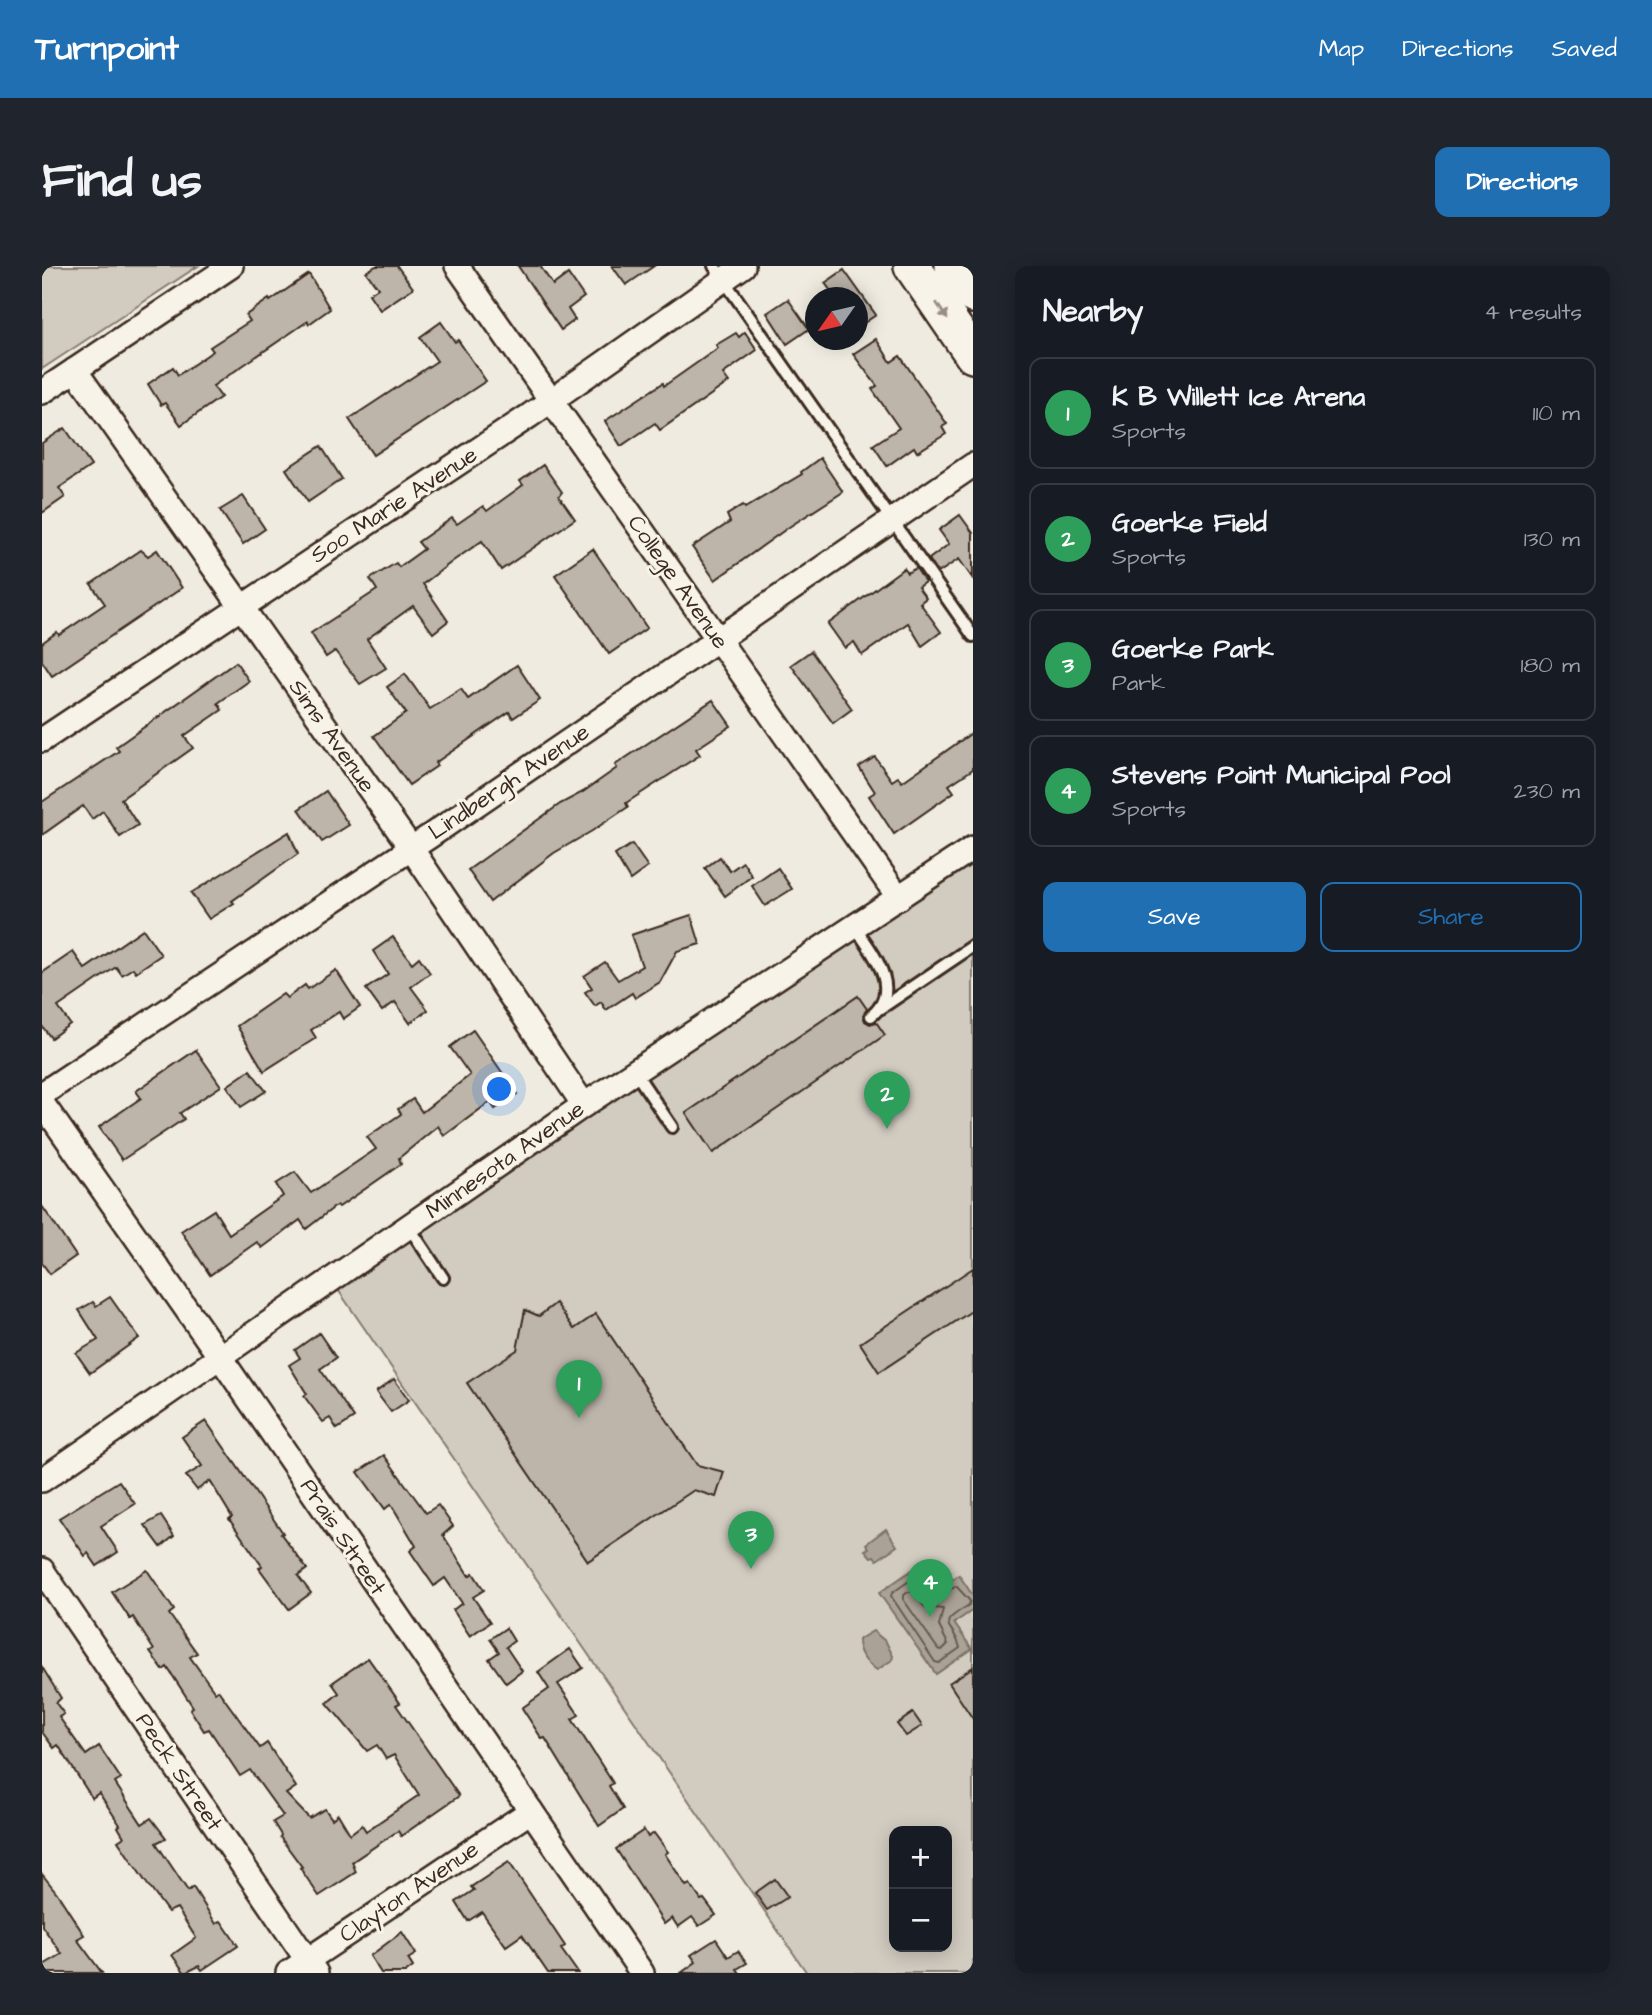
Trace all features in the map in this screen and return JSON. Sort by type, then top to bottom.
[{"type":"main road","points":[[912,266],[973,355]]},
{"type":"main road","points":[[953,266],[973,295]]},
{"type":"street","points":[[42,392],[231,266]]},
{"type":"street","name":"College Avenue","points":[[457,266],[899,898]]},
{"type":"street","name":"Soo Marie Avenue","points":[[42,740],[551,401],[719,273],[743,266]]},
{"type":"street","name":"Sims Avenue","points":[[75,370],[411,848],[584,1105]]},
{"type":"street","name":"Lindbergh Avenue","points":[[42,1094],[411,848],[973,465]]},
{"type":"street","name":"Minnesota Avenue","points":[[42,1480],[584,1105],[970,854]]},
{"type":"street","name":"Prais Street","points":[[42,1103],[220,1357],[642,1973]]},
{"type":"street","name":"Peck Street","points":[[42,1570],[312,1966]]},
{"type":"street","name":"Clayton Avenue","points":[[288,1973],[312,1966],[531,1811]]},
{"type":"lane","points":[[719,273],[973,636]]},
{"type":"lane","points":[[855,927],[882,971],[886,996],[881,1008]]},
{"type":"lane","points":[[871,1016],[973,946]]},
{"type":"lane","points":[[635,1072],[672,1127]]},
{"type":"lane","points":[[409,1227],[443,1278]]},
{"type":"shaded area","points":[[42,266],[198,266],[42,369]]},
{"type":"shaded area","points":[[973,848],[973,1973],[807,1973],[332,1281]]},
{"type":"water","points":[[886,1529],[897,1546],[877,1560],[865,1550],[869,1548],[866,1544]]},
{"type":"water","points":[[915,1568],[932,1593],[959,1575],[973,1596],[973,1610],[954,1623],[972,1649],[936,1674],[879,1593]]},
{"type":"water","points":[[873,1631],[886,1642],[893,1656],[892,1660],[877,1670],[863,1657],[858,1645],[858,1640]]},
{"type":"building","points":[[376,266],[397,266],[413,288],[380,310],[369,294],[378,288],[366,272]]},
{"type":"building","points":[[518,266],[540,266],[553,285],[568,274],[584,297],[568,309],[575,320],[561,330]]},
{"type":"building","points":[[612,266],[654,266],[626,285]]},
{"type":"building","points":[[844,270],[856,287],[828,287],[825,283]]},
{"type":"building","points":[[309,274],[330,309],[213,386],[221,397],[181,425],[165,403],[161,405],[148,384],[173,367],[178,375],[213,351],[210,347],[250,321],[246,315]]},
{"type":"building","points":[[788,299],[805,323],[805,332],[787,344],[767,313]]},
{"type":"building","points":[[868,304],[876,315],[868,320]]},
{"type":"building","points":[[441,322],[455,342],[458,340],[486,381],[373,455],[349,419],[437,361],[420,337]]},
{"type":"building","points":[[745,332],[757,350],[723,374],[729,382],[660,430],[655,423],[621,446],[605,421],[663,383],[664,386],[718,348],[716,345],[736,333],[739,337]]},
{"type":"building","points":[[876,339],[891,362],[900,356],[947,424],[942,427],[946,434],[917,452],[914,447],[887,466],[873,445],[899,428],[872,389],[877,386],[853,354],[859,350],[868,350],[868,344]]},
{"type":"building","points":[[65,428],[91,466],[59,488],[65,497],[42,513],[42,443]]},
{"type":"building","points":[[321,446],[342,479],[308,502],[286,469]]},
{"type":"building","points":[[820,458],[843,492],[715,580],[692,547],[730,522],[727,515],[743,505],[745,508],[802,474],[801,472]]},
{"type":"building","points":[[543,465],[562,492],[559,496],[575,519],[501,570],[482,541],[423,584],[448,621],[433,633],[413,606],[367,639],[386,668],[360,684],[335,651],[326,657],[311,633],[377,590],[370,579],[396,563],[399,567],[424,549],[418,542],[452,518],[457,524],[483,506],[487,511],[523,485],[520,481]]},
{"type":"building","points":[[243,496],[265,529],[243,544],[220,510]]},
{"type":"building","points":[[960,515],[973,533],[973,579],[959,559],[938,573],[929,559],[949,544],[939,530]]},
{"type":"building","points":[[593,549],[647,628],[609,654],[555,575]]},
{"type":"building","points":[[141,550],[148,556],[157,550],[182,588],[52,676],[42,661],[42,643],[57,632],[59,635],[105,604],[91,584]]},
{"type":"building","points":[[904,568],[907,573],[916,568],[925,582],[918,587],[926,598],[920,603],[941,632],[922,646],[908,623],[862,655],[854,642],[845,648],[828,624]]},
{"type":"building","points":[[811,651],[852,709],[833,723],[791,665]]},
{"type":"building","points":[[236,662],[249,681],[218,703],[222,710],[184,736],[193,748],[121,799],[138,825],[120,837],[103,811],[92,819],[83,806],[42,835],[42,802],[119,751],[116,747]]},
{"type":"building","points":[[517,665],[540,700],[513,718],[509,712],[435,763],[437,766],[409,785],[374,736],[406,713],[387,687],[405,674],[430,709],[461,689],[468,699]]},
{"type":"building","points":[[713,700],[731,726],[696,749],[700,755],[626,803],[628,807],[554,853],[490,902],[468,870],[560,804],[583,792],[617,768],[615,765]]},
{"type":"building","points":[[973,732],[973,769],[949,785],[954,792],[894,834],[869,796],[875,792],[859,767],[875,757],[892,781],[898,777],[902,782]]},
{"type":"building","points":[[326,791],[349,825],[322,842],[299,809]]},
{"type":"building","points":[[289,832],[298,854],[209,919],[191,893]]},
{"type":"building","points":[[632,844],[648,867],[630,880],[615,855]]},
{"type":"building","points":[[720,857],[730,871],[743,862],[752,876],[725,896],[705,868]]},
{"type":"building","points":[[778,868],[792,889],[765,906],[752,886]]},
{"type":"building","points":[[691,915],[700,944],[677,951],[660,982],[635,998],[632,993],[606,1010],[601,1002],[595,1006],[585,992],[592,988],[584,976],[605,962],[618,980],[642,966],[631,935]]},
{"type":"building","points":[[143,929],[161,955],[136,972],[133,968],[122,975],[116,967],[58,1007],[70,1024],[51,1038],[42,1026],[42,973],[73,952],[85,969]]},
{"type":"building","points":[[393,937],[412,963],[419,957],[430,973],[411,987],[428,1010],[410,1023],[395,1002],[382,1011],[366,989],[388,974],[373,951]]},
{"type":"building","points":[[336,970],[360,1007],[343,1019],[339,1012],[311,1030],[316,1038],[264,1071],[237,1026],[283,994],[287,998],[305,985],[308,989]]},
{"type":"building","points":[[858,996],[867,1009],[863,1015],[865,1021],[870,1024],[876,1022],[885,1035],[713,1153],[686,1113]]},
{"type":"building","points":[[473,1030],[517,1094],[495,1109],[490,1102],[444,1136],[438,1126],[399,1158],[401,1164],[339,1207],[337,1205],[306,1229],[300,1220],[262,1248],[257,1242],[210,1275],[181,1231],[214,1210],[229,1234],[283,1196],[276,1184],[295,1172],[311,1193],[376,1149],[367,1137],[401,1114],[398,1109],[413,1099],[422,1112],[470,1075],[450,1047]]},
{"type":"building","points":[[196,1050],[221,1086],[180,1113],[184,1119],[122,1160],[99,1127],[141,1098],[136,1091]]},
{"type":"building","points":[[250,1070],[266,1091],[241,1107],[227,1086]]},
{"type":"building","points":[[42,1206],[76,1256],[50,1274],[42,1263]]},
{"type":"building","points":[[973,1268],[973,1310],[879,1372],[860,1343]]},
{"type":"building","points":[[110,1297],[139,1338],[90,1373],[76,1353],[98,1340],[79,1310],[93,1302],[96,1306]]},
{"type":"building","points":[[556,1303],[574,1329],[596,1314],[697,1465],[724,1472],[716,1497],[694,1490],[588,1561],[467,1383],[517,1350],[525,1310],[539,1316]]},
{"type":"building","points":[[319,1333],[336,1358],[320,1369],[354,1418],[337,1429],[330,1418],[323,1422],[304,1396],[307,1394],[289,1365],[300,1358],[295,1350]]},
{"type":"building","points":[[394,1379],[409,1400],[391,1412],[376,1392]]},
{"type":"building","points":[[206,1421],[307,1569],[298,1576],[311,1593],[289,1609],[259,1568],[262,1566],[229,1519],[232,1517],[210,1481],[197,1490],[186,1476],[202,1466],[182,1437]]},
{"type":"building","points":[[384,1455],[426,1513],[438,1505],[453,1526],[443,1535],[469,1576],[473,1573],[484,1590],[473,1597],[490,1622],[470,1636],[453,1610],[462,1603],[445,1578],[434,1586],[410,1551],[416,1546],[391,1504],[385,1509],[358,1472]]},
{"type":"building","points":[[119,1481],[135,1504],[101,1526],[118,1552],[97,1566],[88,1553],[85,1556],[59,1518]]},
{"type":"building","points":[[161,1516],[174,1536],[161,1547],[145,1525]]},
{"type":"building","points":[[147,1570],[174,1610],[169,1614],[197,1653],[190,1657],[260,1748],[267,1743],[296,1787],[286,1794],[309,1818],[325,1809],[332,1819],[338,1814],[350,1834],[362,1825],[366,1831],[419,1795],[394,1755],[386,1759],[377,1745],[367,1751],[327,1703],[339,1693],[332,1683],[368,1658],[400,1703],[396,1705],[459,1796],[401,1836],[398,1831],[352,1862],[356,1872],[319,1896],[273,1822],[283,1816],[250,1770],[240,1776],[209,1729],[204,1731],[190,1709],[193,1707],[167,1667],[163,1670],[150,1652],[154,1650],[133,1617],[130,1619],[112,1592]]},
{"type":"building","points":[[506,1628],[514,1641],[506,1647],[522,1671],[506,1683],[489,1659],[499,1652],[490,1639]]},
{"type":"building","points":[[570,1649],[583,1668],[558,1684],[579,1715],[572,1719],[613,1783],[609,1786],[623,1809],[599,1826],[545,1738],[542,1739],[522,1708],[549,1689],[538,1672]]},
{"type":"building","points":[[42,1667],[61,1698],[56,1703],[64,1714],[59,1717],[86,1755],[99,1746],[121,1779],[115,1783],[142,1824],[151,1818],[166,1838],[156,1843],[188,1891],[193,1887],[216,1924],[221,1921],[238,1946],[202,1970],[199,1966],[185,1973],[172,1955],[196,1938],[177,1908],[168,1912],[118,1841],[124,1837],[118,1827],[120,1825],[99,1793],[92,1798],[58,1745],[54,1748],[42,1732]]},
{"type":"building","points":[[973,1667],[973,1719],[949,1683]]},
{"type":"building","points":[[913,1713],[922,1726],[906,1736],[897,1724]]},
{"type":"building","points":[[644,1830],[648,1837],[654,1833],[668,1852],[665,1854],[686,1886],[690,1884],[716,1915],[699,1926],[692,1917],[678,1927],[672,1918],[664,1924],[616,1849]]},
{"type":"building","points":[[509,1862],[565,1946],[561,1949],[578,1973],[548,1973],[522,1935],[506,1946],[482,1912],[468,1921],[456,1902],[474,1890],[471,1887]]},
{"type":"building","points":[[42,1874],[84,1935],[77,1939],[102,1973],[42,1973],[42,1966],[62,1954],[42,1926]]},
{"type":"building","points":[[775,1879],[788,1897],[767,1910],[755,1893]]},
{"type":"building","points":[[402,1932],[416,1954],[408,1959],[413,1967],[405,1973],[381,1973],[370,1956]]},
{"type":"building","points":[[716,1939],[728,1957],[738,1951],[747,1963],[737,1969],[740,1973],[681,1973],[696,1962],[691,1955]]},
{"type":"place","name":"Goerke Field","points":[[887,1129]]},
{"type":"place","name":"K B Willett Ice Arena","points":[[579,1418]]},
{"type":"place","name":"Goerke Park","points":[[751,1569]]},
{"type":"place","name":"Stevens Point Municipal Pool","points":[[930,1617]]}]
